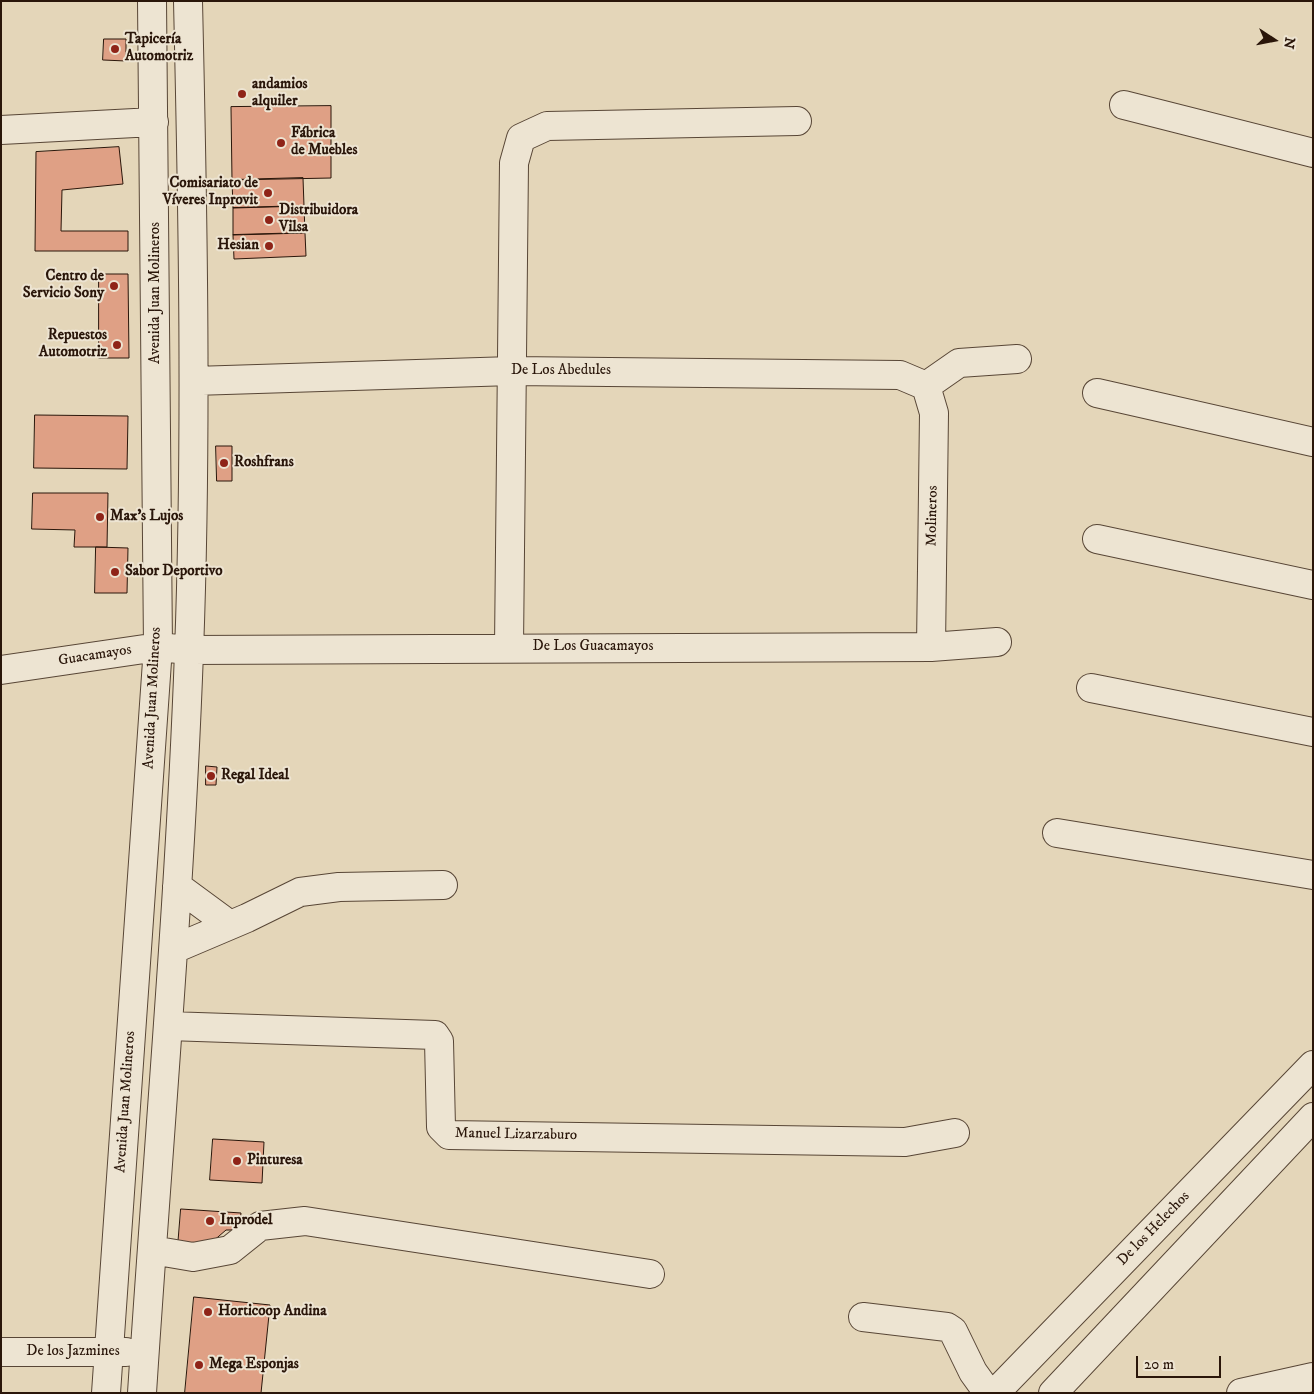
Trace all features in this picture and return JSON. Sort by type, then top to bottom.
[{"type":"street","name":"Avenida Juan Molineros","points":[[106,1393],[158,647],[152,1]]},
{"type":"street","points":[[142,1393],[174,949],[189,650],[194,381],[188,1]]},
{"type":"street","points":[[1124,105],[1313,154]]},
{"type":"street","points":[[509,647],[514,163],[521,138],[548,126],[797,121]]},
{"type":"street","points":[[1,130],[154,122]]},
{"type":"street","points":[[926,386],[959,363],[1017,360]]},
{"type":"street","name":"De Los Abedules","points":[[194,381],[512,371],[900,375],[926,386]]},
{"type":"street","name":"Molineros","points":[[926,386],[934,413],[931,647]]},
{"type":"street","points":[[1097,393],[1313,442]]},
{"type":"street","points":[[1097,539],[1313,585]]},
{"type":"street","name":"De Los Guacamayos","points":[[189,650],[509,647],[931,647],[997,642]]},
{"type":"street","name":"Guacamayos","points":[[1,670],[158,647],[189,650]]},
{"type":"street","points":[[1091,688],[1313,732]]},
{"type":"street","points":[[1057,833],[1313,875]]},
{"type":"street","points":[[174,949],[300,892],[339,887],[443,885]]},
{"type":"street","points":[[177,886],[230,924]]},
{"type":"street","name":"Manuel Lizarzaburo","points":[[168,1026],[435,1035],[439,1041],[441,1127],[449,1135],[905,1142],[955,1132]]},
{"type":"street","name":"De los Helechos","points":[[995,1393],[1313,1065]]},
{"type":"street","points":[[1053,1393],[1313,1117]]},
{"type":"street","points":[[152,1250],[194,1257],[221,1252],[230,1250],[260,1226],[305,1221],[650,1274]]},
{"type":"street","points":[[863,1317],[947,1327],[953,1331],[973,1372],[988,1393]]},
{"type":"street","name":"De los Jazmines","points":[[1,1352],[109,1353],[145,1351]]},
{"type":"street","points":[[1241,1393],[1313,1377]]},
{"type":"building","name":"Tapicería Automotriz","points":[[104,39],[126,39],[126,61],[103,60]]},
{"type":"building","name":"Fábrica de Muebles","points":[[331,106],[331,178],[232,180],[231,107]]},
{"type":"building","points":[[119,147],[123,184],[62,190],[61,231],[128,231],[128,251],[35,251],[36,152]]},
{"type":"building","name":"Comisariato de Víveres Inprovit","points":[[303,178],[304,206],[233,208],[232,180]]},
{"type":"building","name":"Distribuidora Vilsa","points":[[304,206],[305,233],[233,235],[233,208]]},
{"type":"building","name":"Hesian","points":[[305,233],[306,256],[234,259],[233,235]]},
{"type":"building","points":[[99,274],[128,274],[129,358],[99,358]]},
{"type":"building","points":[[35,415],[128,416],[127,469],[34,468]]},
{"type":"building","name":"Roshfrans","points":[[216,446],[232,446],[232,481],[217,481]]},
{"type":"building","points":[[33,493],[108,493],[107,547],[74,547],[75,530],[32,529]]},
{"type":"building","points":[[96,547],[128,548],[127,593],[95,593]]},
{"type":"building","name":"Regal Ideal","points":[[206,766],[217,767],[216,785],[206,785]]},
{"type":"building","name":"Pinturesa","points":[[213,1139],[264,1142],[262,1183],[210,1180]]},
{"type":"building","name":"Inprodel","points":[[181,1209],[241,1213],[239,1230],[226,1230],[204,1249],[178,1246]]},
{"type":"building","points":[[194,1297],[270,1305],[261,1393],[185,1393]]},
{"type":"place","name":"Tapicería Automotriz","points":[[115,49]]},
{"type":"place","name":"andamios alquiler","points":[[242,94]]},
{"type":"place","name":"Fábrica de Muebles","points":[[281,143]]},
{"type":"place","name":"Comisariato de Víveres Inprovit","points":[[268,193]]},
{"type":"place","name":"Distribuidora Vilsa","points":[[269,220]]},
{"type":"place","name":"Hesian","points":[[269,246]]},
{"type":"place","name":"Centro de Servicio Sony","points":[[114,286]]},
{"type":"place","name":"Repuestos Automotriz","points":[[117,345]]},
{"type":"place","name":"Roshfrans","points":[[224,463]]},
{"type":"place","name":"Max's Lujos","points":[[100,517]]},
{"type":"place","name":"Sabor Deportivo","points":[[115,572]]},
{"type":"place","name":"Regal Ideal","points":[[211,776]]},
{"type":"place","name":"Pinturesa","points":[[237,1161]]},
{"type":"place","name":"Inprodel","points":[[210,1221]]},
{"type":"place","name":"Horticoop Andina","points":[[208,1312]]},
{"type":"place","name":"Mega Esponjas","points":[[199,1365]]}]
